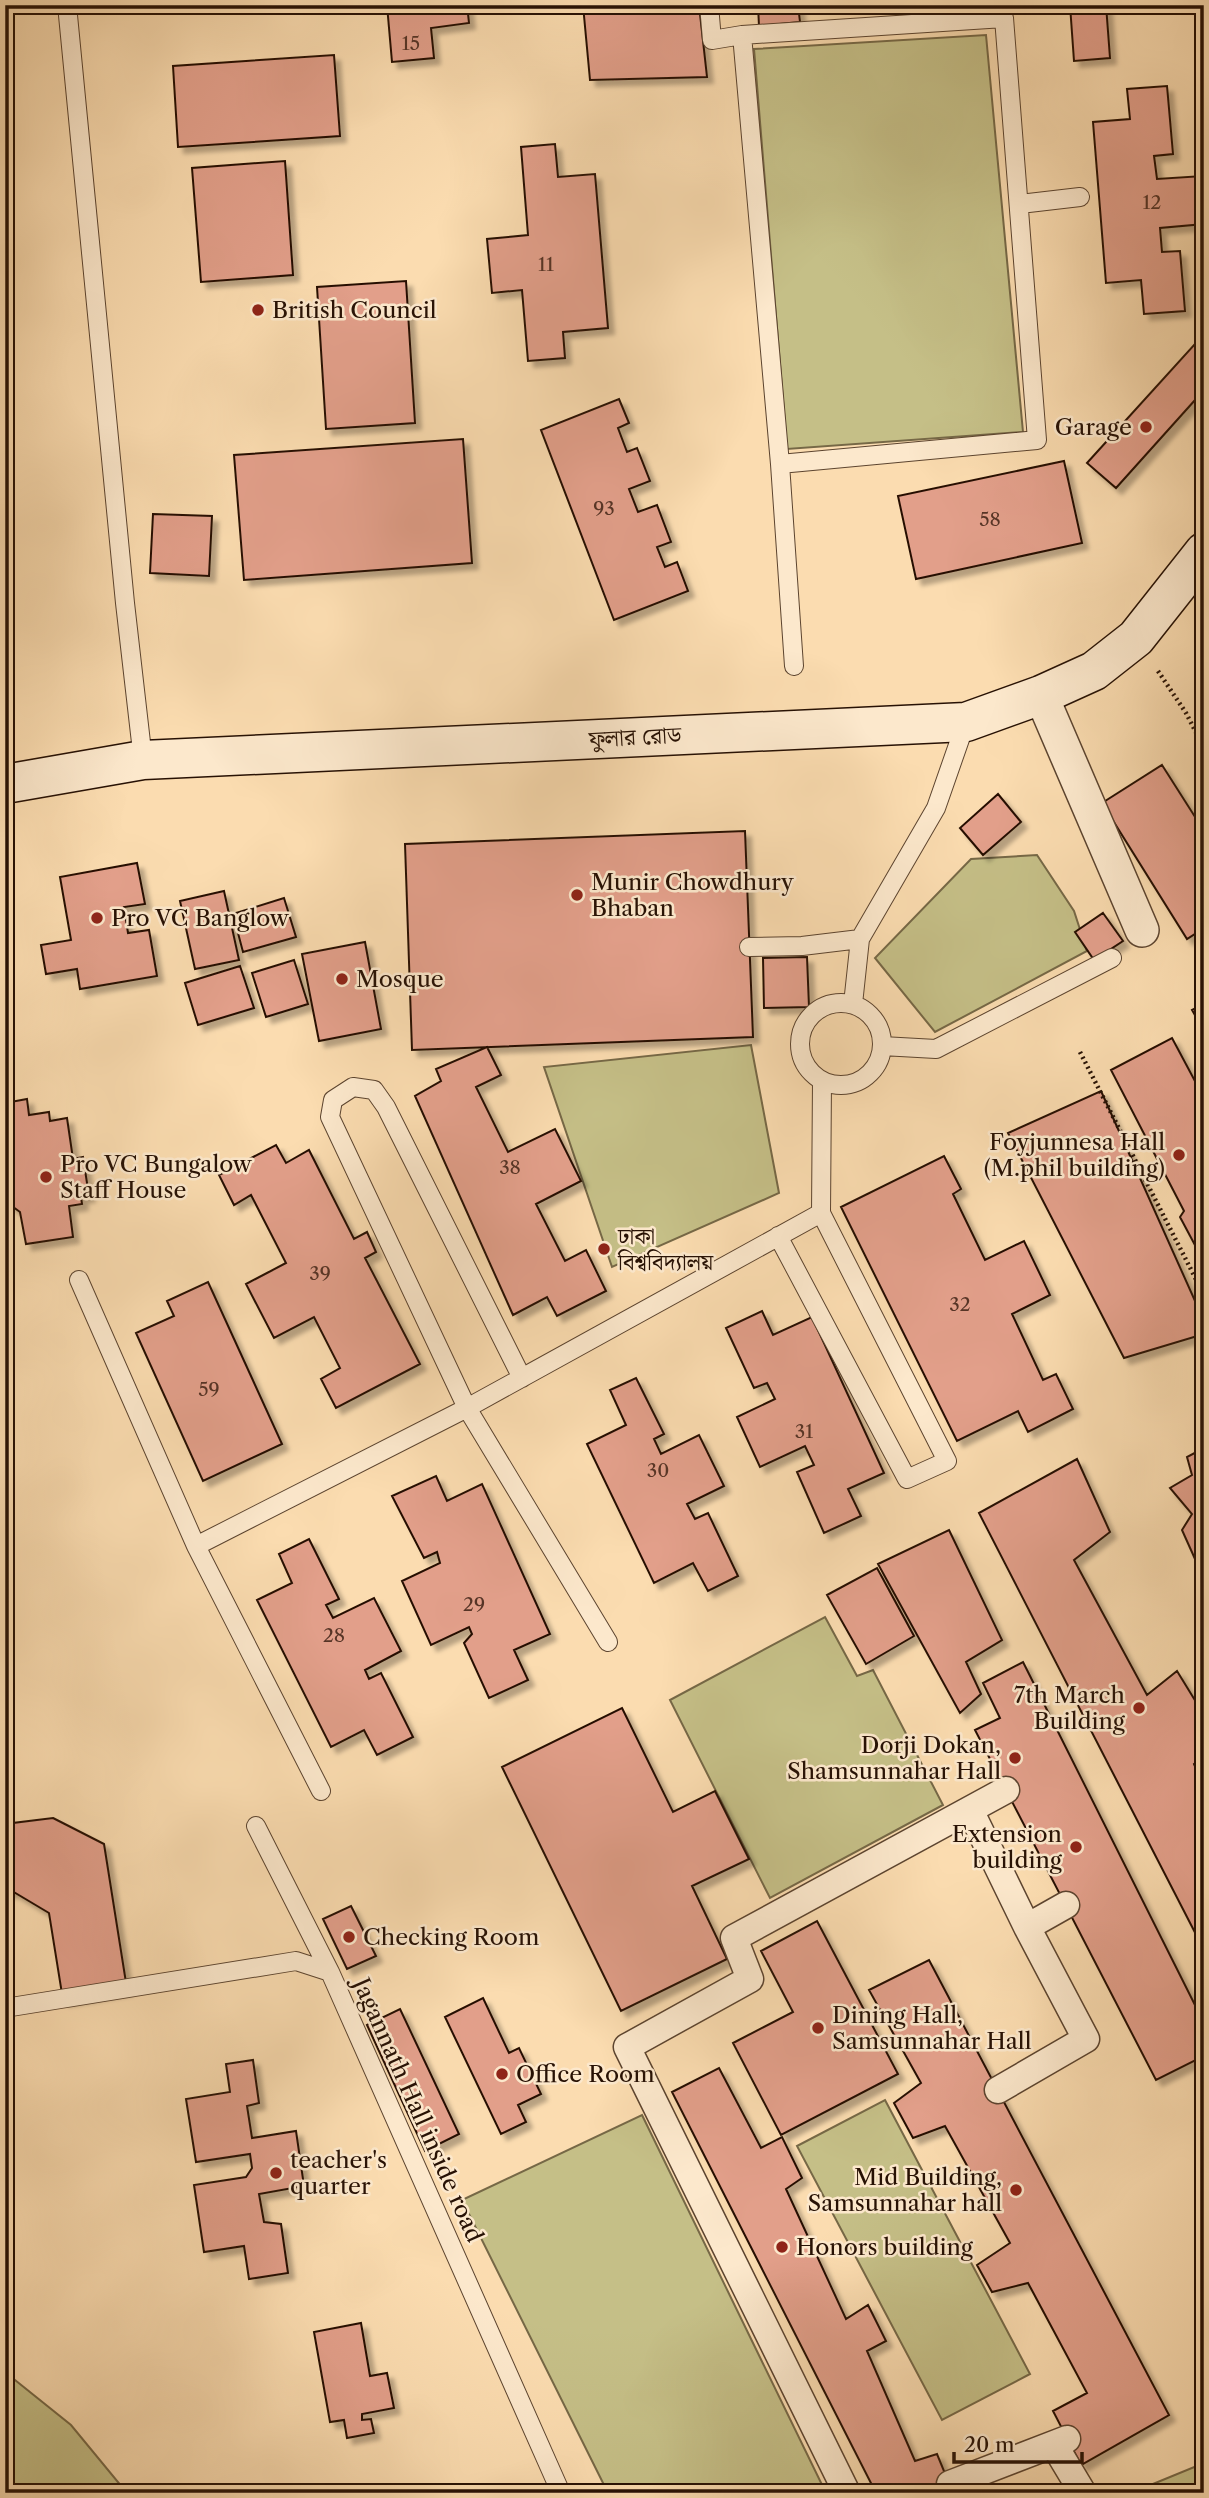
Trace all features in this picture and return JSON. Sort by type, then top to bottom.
[{"type":"main road","name":"ফুলার রোড","points":[[5,784],[143,760],[966,722],[1041,695],[1094,671],[1136,638],[1204,552]]},
{"type":"street","points":[[1041,695],[1142,930]]},
{"type":"street","points":[[847,2493],[627,2047],[750,1979],[734,1938],[1006,1790]]},
{"type":"street","points":[[970,1810],[1086,2039],[998,2090]]},
{"type":"street","points":[[1027,1927],[1066,1905]]},
{"type":"street","points":[[950,2484],[1067,2439],[1056,2448],[1083,2493]]},
{"type":"lane","points":[[67,5],[143,760]]},
{"type":"lane","points":[[709,5],[712,40],[930,14],[1004,18],[1037,440],[780,464]]},
{"type":"lane","points":[[743,35],[780,464],[794,666]]},
{"type":"lane","points":[[1020,204],[1080,197]]},
{"type":"lane","points":[[853,1004],[860,939],[936,808],[966,722]]},
{"type":"lane","points":[[749,947],[802,946],[860,939]]},
{"type":"lane","points":[[882,1046],[936,1049],[1112,958]]},
{"type":"lane","points":[[840,1002],[865,1010],[881,1032],[882,1046],[873,1071],[862,1080],[835,1086],[811,1073],[803,1062],[799,1049],[800,1034],[814,1011],[840,1002]]},
{"type":"lane","points":[[778,1236],[907,1479],[947,1461],[821,1213],[822,1081]]},
{"type":"lane","points":[[522,1378],[386,1107],[374,1090],[353,1087],[333,1100],[330,1117],[467,1408],[608,1642]]},
{"type":"lane","points":[[196,1546],[467,1408],[821,1213]]},
{"type":"lane","points":[[79,1280],[196,1546],[321,1791]]},
{"type":"lane","points":[[257,1826],[330,1972]]},
{"type":"lane","name":"Jagannath Hall inside road","points":[[5,2008],[296,1961],[330,1972],[561,2493]]},
{"type":"path","points":[[1136,638],[1186,713],[1204,748]]},
{"type":"path","points":[[1080,1052],[1204,1295]]},
{"type":"path","points":[[1195,1700],[1204,1700]]},
{"type":"shaded area","points":[[986,35],[1023,432],[787,449],[754,49]]},
{"type":"shaded area","points":[[1037,855],[1074,911],[1087,951],[935,1032],[875,958],[971,859]]},
{"type":"shaded area","points":[[751,1045],[779,1193],[612,1267],[544,1067]]},
{"type":"shaded area","points":[[825,1617],[857,1676],[873,1670],[943,1805],[770,1898],[670,1700]]},
{"type":"shaded area","points":[[885,2100],[1030,2374],[942,2420],[797,2146]]},
{"type":"shaded area","points":[[642,2115],[826,2493],[608,2493],[462,2200]]},
{"type":"shaded area","points":[[5,2372],[71,2425],[127,2493],[5,2493]]},
{"type":"shaded area","points":[[1204,2463],[1204,2493],[1131,2493]]},
{"type":"building","points":[[387,5],[467,5],[469,23],[431,28],[434,58],[392,62]]},
{"type":"building","points":[[583,5],[699,5],[707,77],[590,80]]},
{"type":"building","points":[[758,5],[798,5],[800,22],[759,26]]},
{"type":"building","points":[[1070,5],[1106,5],[1110,58],[1074,61]]},
{"type":"building","points":[[334,55],[340,136],[178,147],[173,66]]},
{"type":"building","points":[[1167,86],[1173,154],[1154,156],[1157,179],[1203,176],[1204,224],[1160,228],[1162,252],[1180,251],[1185,311],[1144,314],[1141,280],[1106,283],[1093,122],[1130,119],[1127,89]]},
{"type":"building","points":[[555,144],[558,177],[595,174],[608,328],[563,332],[565,358],[528,361],[522,290],[492,293],[487,239],[528,235],[521,147]]},
{"type":"building","points":[[285,161],[293,275],[201,282],[192,168]]},
{"type":"building","points":[[406,281],[415,423],[326,429],[317,287]]},
{"type":"building","name":"Garage","points":[[1204,334],[1204,390],[1116,488],[1087,463]]},
{"type":"building","points":[[619,399],[629,423],[618,428],[627,452],[637,448],[650,481],[629,489],[638,512],[657,505],[671,542],[657,547],[665,567],[677,562],[688,591],[614,620],[541,430]]},
{"type":"building","points":[[463,439],[472,563],[244,580],[234,455]]},
{"type":"building","points":[[1064,461],[1082,543],[916,579],[898,496]]},
{"type":"building","points":[[153,514],[212,516],[209,576],[150,573]]},
{"type":"building","points":[[1162,765],[1204,831],[1204,928],[1187,939],[1102,803]]},
{"type":"building","points":[[998,794],[1021,822],[983,855],[960,828]]},
{"type":"building","name":"Munir Chowdhury Bhaban","points":[[745,831],[753,1037],[412,1050],[405,844]]},
{"type":"building","name":"Pro VC Banglow","points":[[137,863],[145,904],[124,907],[128,933],[149,930],[157,976],[80,989],[77,969],[46,974],[41,945],[71,940],[60,877]]},
{"type":"building","points":[[224,891],[239,960],[195,969],[180,901]]},
{"type":"building","points":[[284,898],[296,937],[243,952],[233,914]]},
{"type":"building","points":[[1103,913],[1123,941],[1094,960],[1075,932]]},
{"type":"building","points":[[365,942],[381,1029],[319,1041],[302,954]]},
{"type":"building","points":[[807,957],[809,1007],[764,1008],[763,958]]},
{"type":"building","points":[[294,960],[308,1004],[266,1017],[252,973]]},
{"type":"building","points":[[240,966],[254,1008],[198,1025],[185,983]]},
{"type":"building","points":[[1204,1004],[1204,1031],[1192,1010]]},
{"type":"building","name":"Foyjunnesa Hall (M.phil building)","points":[[1172,1038],[1204,1098],[1204,1262],[1180,1217],[1184,1211],[1111,1070]]},
{"type":"building","points":[[487,1047],[501,1075],[476,1087],[508,1152],[555,1129],[581,1181],[536,1204],[565,1261],[586,1250],[606,1291],[557,1316],[547,1297],[513,1315],[415,1096],[441,1081],[436,1069]]},
{"type":"building","points":[[1101,1091],[1204,1321],[1204,1334],[1124,1358],[1008,1133]]},
{"type":"building","name":"Pro VC Bungalow Staff House","points":[[27,1099],[29,1115],[49,1112],[50,1121],[67,1118],[73,1159],[83,1157],[89,1196],[81,1197],[82,1204],[69,1206],[73,1237],[26,1244],[20,1212],[5,1201],[5,1103]]},
{"type":"building","points":[[276,1145],[286,1163],[309,1150],[354,1239],[367,1232],[376,1252],[365,1258],[420,1364],[336,1408],[321,1379],[340,1368],[314,1317],[274,1338],[246,1284],[286,1263],[251,1195],[234,1205],[219,1175]]},
{"type":"building","points":[[944,1156],[961,1189],[953,1194],[985,1260],[1024,1241],[1050,1295],[1012,1314],[1043,1380],[1056,1374],[1073,1409],[1028,1432],[1018,1411],[957,1441],[841,1207]]},
{"type":"building","points":[[208,1282],[282,1444],[203,1481],[136,1333],[174,1316],[167,1301]]},
{"type":"building","points":[[762,1311],[773,1335],[812,1317],[884,1473],[848,1489],[861,1516],[824,1533],[797,1472],[814,1465],[805,1446],[760,1467],[737,1417],[775,1399],[767,1383],[754,1388],[726,1328]]},
{"type":"building","points":[[636,1378],[664,1434],[654,1439],[661,1454],[699,1435],[724,1486],[687,1504],[695,1519],[708,1513],[738,1576],[708,1591],[693,1563],[654,1583],[587,1444],[626,1425],[610,1390]]},
{"type":"building","points":[[1204,1448],[1204,1579],[1182,1530],[1192,1514],[1170,1488],[1192,1475],[1187,1457]]},
{"type":"building","name":"7th March Building","points":[[1077,1459],[1110,1532],[1074,1560],[1147,1695],[1177,1671],[1204,1715],[1204,1756],[1194,1764],[1204,1787],[1204,1950],[979,1513]]},
{"type":"building","points":[[436,1476],[447,1501],[482,1484],[550,1634],[514,1650],[528,1680],[489,1698],[464,1643],[472,1634],[469,1627],[431,1645],[402,1581],[440,1563],[437,1552],[424,1558],[392,1496]]},
{"type":"building","points":[[949,1530],[1002,1640],[966,1662],[981,1694],[960,1713],[878,1564]]},
{"type":"building","points":[[309,1539],[339,1599],[326,1605],[333,1618],[374,1598],[401,1651],[365,1670],[369,1679],[381,1673],[413,1737],[377,1755],[364,1730],[331,1747],[257,1600],[292,1583],[279,1554]]},
{"type":"building","points":[[877,1568],[914,1636],[866,1664],[827,1595]]},
{"type":"building","name":"Extension building","points":[[1023,1662],[1204,2023],[1204,2056],[1156,2080],[975,1730],[1000,1718],[983,1683]]},
{"type":"building","points":[[622,1708],[673,1812],[715,1791],[749,1859],[692,1886],[727,1959],[621,2011],[502,1767]]},
{"type":"building","points":[[53,1818],[104,1844],[127,1989],[63,2000],[49,1913],[12,1891],[5,1892],[5,1824]]},
{"type":"building","name":"Checking Room","points":[[351,1906],[376,1956],[347,1969],[323,1919]]},
{"type":"building","name":"Dining Hall, Samsunnahar Hall","points":[[817,1921],[898,2074],[781,2135],[733,2043],[793,2012],[761,1951]]},
{"type":"building","name":"Mid Building, Samsunnahar hall","points":[[929,1960],[1169,2415],[1081,2465],[1053,2411],[1087,2393],[1028,2283],[992,2292],[977,2265],[1010,2243],[945,2126],[913,2138],[894,2103],[921,2083],[869,1990]]},
{"type":"building","name":"Office Room","points":[[483,1998],[509,2053],[519,2048],[541,2094],[518,2105],[526,2122],[501,2134],[445,2017]]},
{"type":"building","name":"teacher's quarter","points":[[400,2009],[459,2134],[425,2151],[367,2025]]},
{"type":"building","name":"teacher's quarter","points":[[253,2060],[259,2103],[247,2106],[252,2138],[296,2131],[304,2186],[259,2194],[264,2222],[281,2224],[288,2273],[249,2279],[244,2246],[204,2252],[194,2185],[246,2177],[252,2168],[250,2154],[196,2162],[186,2099],[230,2092],[226,2064]]},
{"type":"building","name":"Honors building","points":[[719,2068],[761,2148],[782,2137],[802,2178],[786,2189],[846,2319],[868,2305],[886,2341],[867,2351],[915,2461],[937,2454],[953,2493],[876,2493],[672,2092]]},
{"type":"building","points":[[361,2323],[370,2376],[387,2373],[394,2408],[362,2414],[362,2420],[371,2419],[374,2433],[347,2438],[344,2420],[330,2422],[314,2332]]},
{"type":"place","name":"British Council","points":[[258,310]]},
{"type":"place","name":"Garage","points":[[1146,427]]},
{"type":"place","name":"Munir Chowdhury Bhaban","points":[[577,895]]},
{"type":"place","name":"Pro VC Banglow","points":[[97,918]]},
{"type":"place","name":"Mosque","points":[[342,979]]},
{"type":"place","name":"Foyjunnesa Hall (M.phil building)","points":[[1179,1155]]},
{"type":"place","name":"Pro VC Bungalow Staff House","points":[[46,1177]]},
{"type":"place","name":"ঢাকা বিশ্ববিদ্যালয়","points":[[604,1249]]},
{"type":"place","name":"7th March Building","points":[[1139,1708]]},
{"type":"place","name":"Dorji Dokan, Shamsunnahar Hall","points":[[1015,1758]]},
{"type":"place","name":"Extension building","points":[[1076,1847]]},
{"type":"place","name":"Checking Room","points":[[349,1937]]},
{"type":"place","name":"Dining Hall, Samsunnahar Hall","points":[[818,2028]]},
{"type":"place","name":"Office Room","points":[[502,2074]]},
{"type":"place","name":"teacher's quarter","points":[[276,2173]]},
{"type":"place","name":"Mid Building, Samsunnahar hall","points":[[1016,2190]]},
{"type":"place","name":"Honors building","points":[[782,2247]]}]
